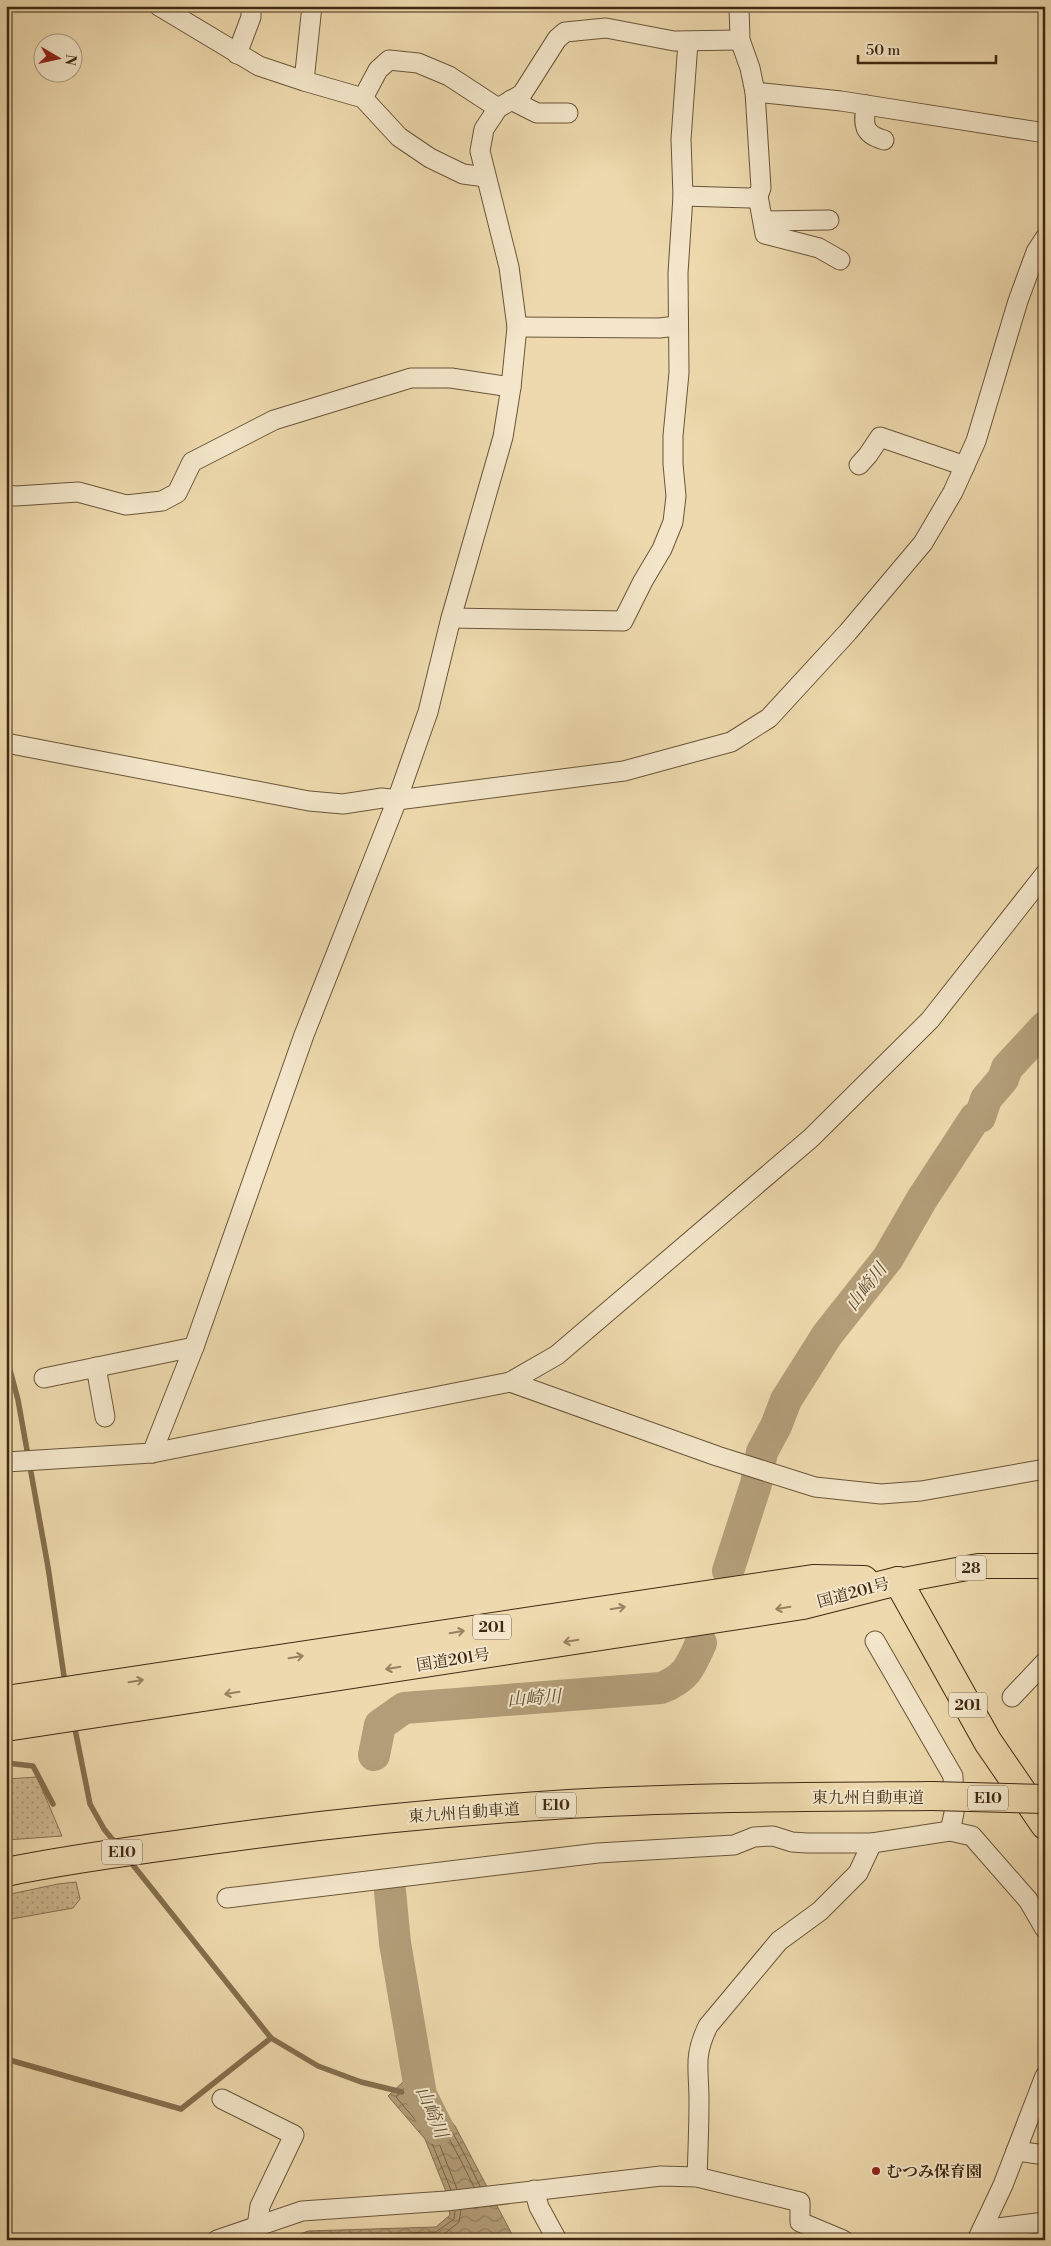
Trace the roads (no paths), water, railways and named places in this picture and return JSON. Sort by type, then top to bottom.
[{"type":"highway","name":"国道201号","points":[[6,1727],[52,1707],[803,1605],[898,1580],[988,1742],[1045,1825]]},
{"type":"highway","name":"国道201号","points":[[6,1700],[52,1707]]},
{"type":"highway","name":"東九州自動車道","points":[[62,1865],[265,1832],[400,1816],[555,1805],[724,1798],[932,1796],[1045,1799]]},
{"type":"highway","points":[[6,1872],[62,1865]]},
{"type":"highway","points":[[6,1883],[62,1865]]},
{"type":"main road","name":"28","points":[[898,1580],[978,1566],[1045,1566]]},
{"type":"street","points":[[159,6],[259,66],[363,98],[399,137],[430,158],[463,174],[486,177]]},
{"type":"street","points":[[237,54],[251,17],[251,6]]},
{"type":"street","points":[[304,81],[312,6]]},
{"type":"street","points":[[739,6],[740,40],[750,68],[755,92],[761,188],[758,196],[765,234],[819,248],[840,260]]},
{"type":"street","points":[[152,1454],[194,1347],[304,1035],[397,800],[428,712],[451,618],[504,437],[517,327],[509,267],[480,151],[484,129],[505,104],[522,94],[557,39],[566,32],[606,28],[688,42],[740,40]]},
{"type":"street","points":[[451,618],[622,621],[662,549],[673,522],[676,496],[673,464],[680,346],[677,326],[683,196],[681,139],[688,42]]},
{"type":"street","points":[[363,98],[378,70],[388,60],[418,63],[505,104],[538,113],[568,113]]},
{"type":"street","points":[[755,92],[866,105],[1045,133]]},
{"type":"street","points":[[866,105],[864,122],[866,129],[875,137],[884,140]]},
{"type":"street","points":[[683,196],[750,198],[758,196]]},
{"type":"street","points":[[763,222],[829,220]]},
{"type":"street","points":[[6,743],[309,801],[343,804],[382,798],[397,800],[624,771],[731,742],[769,718],[848,632],[923,543],[953,492],[976,441],[1018,301],[1036,252],[1045,238]]},
{"type":"street","points":[[517,327],[659,328],[677,326]]},
{"type":"street","points":[[6,495],[78,492],[126,506],[162,501],[177,493],[192,462],[274,420],[412,378],[451,378],[511,387]]},
{"type":"street","points":[[858,465],[868,456],[880,437],[965,466]]},
{"type":"street","points":[[6,1462],[152,1454],[510,1382],[557,1355],[811,1138],[930,1020],[1045,874]]},
{"type":"street","points":[[44,1378],[194,1347]]},
{"type":"street","points":[[96,1367],[105,1418]]},
{"type":"street","points":[[510,1382],[717,1456],[815,1487],[881,1494],[921,1491],[1045,1469]]},
{"type":"street","points":[[875,1641],[953,1776],[954,1813],[950,1831]]},
{"type":"street","points":[[1012,1697],[1045,1662]]},
{"type":"street","points":[[227,1898],[598,1853],[734,1846],[754,1838],[773,1836],[792,1842],[872,1843],[950,1831],[972,1836],[1028,1900],[1045,1929]]},
{"type":"street","points":[[697,2177],[699,2100],[697,2058],[701,2041],[708,2026],[779,1941],[820,1911],[858,1872],[872,1843]]},
{"type":"street","points":[[979,2235],[1016,2151],[1045,2076]]},
{"type":"street","points":[[222,2098],[294,2135],[260,2206],[257,2226]]},
{"type":"street","points":[[1016,2151],[1045,2155]]},
{"type":"street","points":[[216,2240],[302,2211],[446,2201],[660,2176],[697,2177],[800,2202],[800,2222],[843,2240]]},
{"type":"street","points":[[534,2190],[539,2206],[557,2240]]},
{"type":"street","points":[[979,2235],[1045,2222]]},
{"type":"water","points":[[404,2081],[427,2091],[455,2126],[515,2240],[286,2240],[308,2231],[436,2227],[450,2215],[445,2189],[425,2139],[388,2096]]},
{"type":"waterway","name":"山崎川","points":[[728,1571],[756,1484],[762,1452],[776,1426],[786,1400],[827,1335],[888,1258],[922,1199],[975,1118],[980,1117],[986,1099],[1003,1079],[1007,1068],[1045,1027]]},
{"type":"waterway","points":[[6,1355],[18,1400],[48,1567],[65,1683]]},
{"type":"waterway","name":"山崎川","points":[[374,1755],[380,1725],[404,1708],[661,1688],[682,1676],[694,1659],[701,1643]]},
{"type":"waterway","points":[[74,1724],[90,1804],[104,1829],[117,1845]]},
{"type":"waterway","points":[[6,1763],[33,1766],[53,1804]]},
{"type":"waterway","points":[[129,1860],[271,2038],[318,2066],[361,2082],[402,2092]]},
{"type":"waterway","name":"山崎川","points":[[390,1891],[395,1943],[421,2095],[438,2129]]},
{"type":"waterway","points":[[6,2059],[181,2109],[271,2038]]},
{"type":"place","name":"むつみ保育園","points":[[876,2171]]}]
